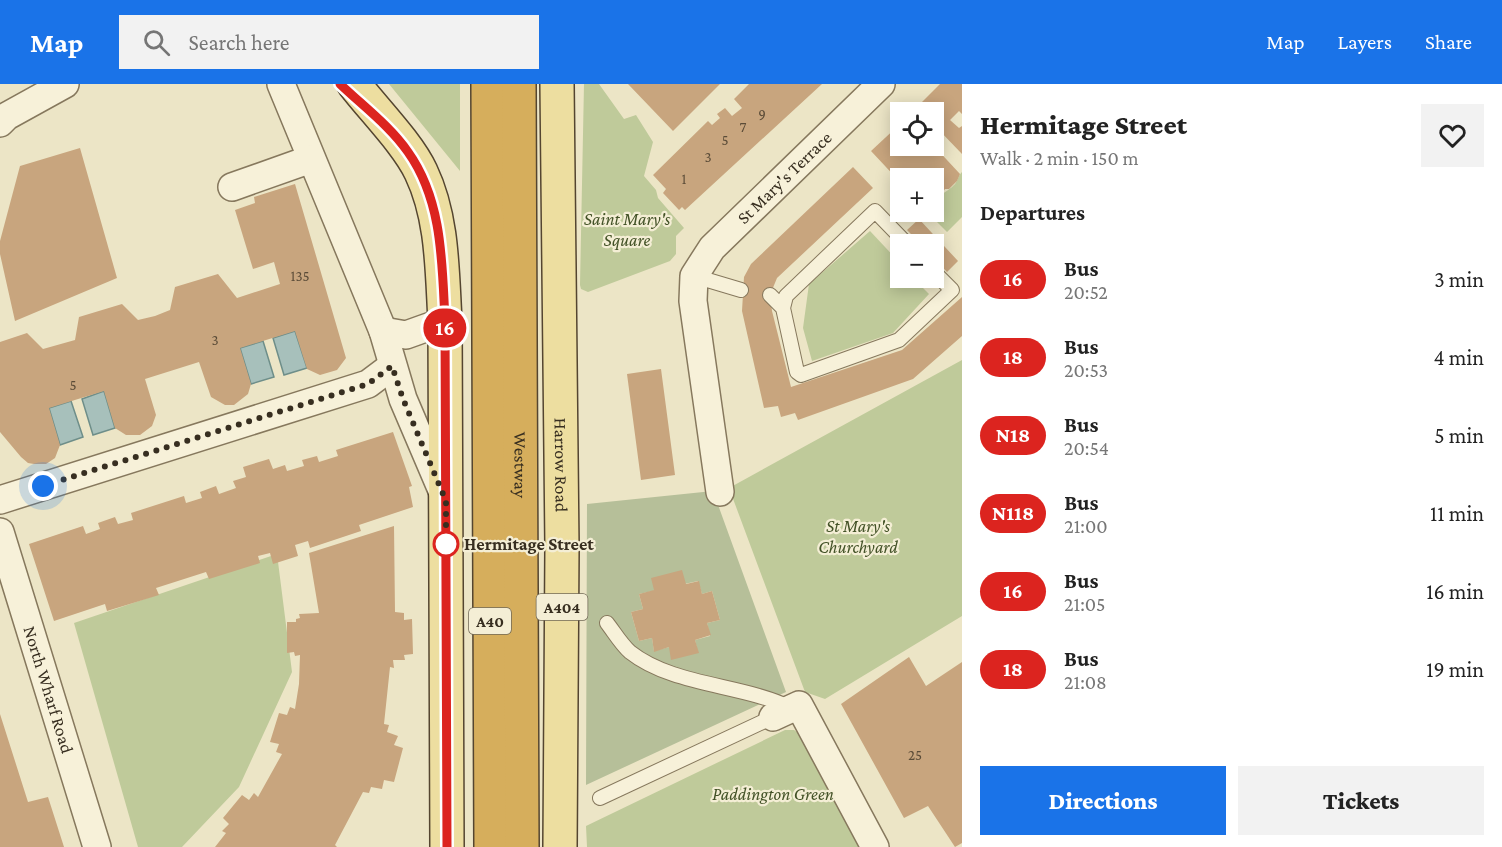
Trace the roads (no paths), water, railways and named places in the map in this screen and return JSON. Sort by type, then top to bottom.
[{"type":"highway","name":"Westway","points":[[488,84],[504,395],[522,847]]},
{"type":"highway","name":"Westway","points":[[491,847],[504,395],[519,84]]},
{"type":"main road","points":[[340,84],[391,131]]},
{"type":"main road","points":[[354,84],[420,170],[433,203],[441,251],[445,321],[449,847]]},
{"type":"main road","name":"Harrow Road","points":[[557,84],[562,546],[560,847]]},
{"type":"street","points":[[0,123],[7,116],[65,84]]},
{"type":"street","points":[[281,84],[383,331],[403,399],[446,501]]},
{"type":"street","name":"St Mary's Terrace","points":[[694,276],[712,248],[881,84]]},
{"type":"street","points":[[232,187],[311,159]]},
{"type":"street","points":[[694,276],[693,302],[720,492]]},
{"type":"street","points":[[383,331],[406,335],[445,321]]},
{"type":"street","points":[[0,500],[368,384],[392,366]]},
{"type":"street","name":"North Wharf Road","points":[[0,532],[97,847]]},
{"type":"street","points":[[782,713],[799,705],[875,847]]},
{"type":"lane","points":[[897,234],[875,211],[786,296],[783,308],[797,372],[801,375],[899,340],[952,290],[944,282]]},
{"type":"lane","points":[[694,276],[741,290]]},
{"type":"lane","points":[[770,295],[783,308]]},
{"type":"lane","points":[[600,798],[782,713],[772,699],[652,666],[628,650],[607,623]]},
{"type":"water","points":[[295,331],[307,368],[284,375],[273,338]]},
{"type":"water","points":[[263,341],[274,377],[251,384],[240,348]]},
{"type":"water","points":[[104,391],[115,428],[93,435],[82,399]]},
{"type":"water","points":[[71,401],[83,437],[60,445],[49,408]]},
{"type":"place","name":"Hermitage Street","points":[[446,544]]},
{"type":"park label","name":"Saint Mary's Square","points":[[627,229]]},
{"type":"park label","name":"St Mary's Churchyard","points":[[858,536]]},
{"type":"park label","name":"Paddington Green","points":[[773,794]]}]
